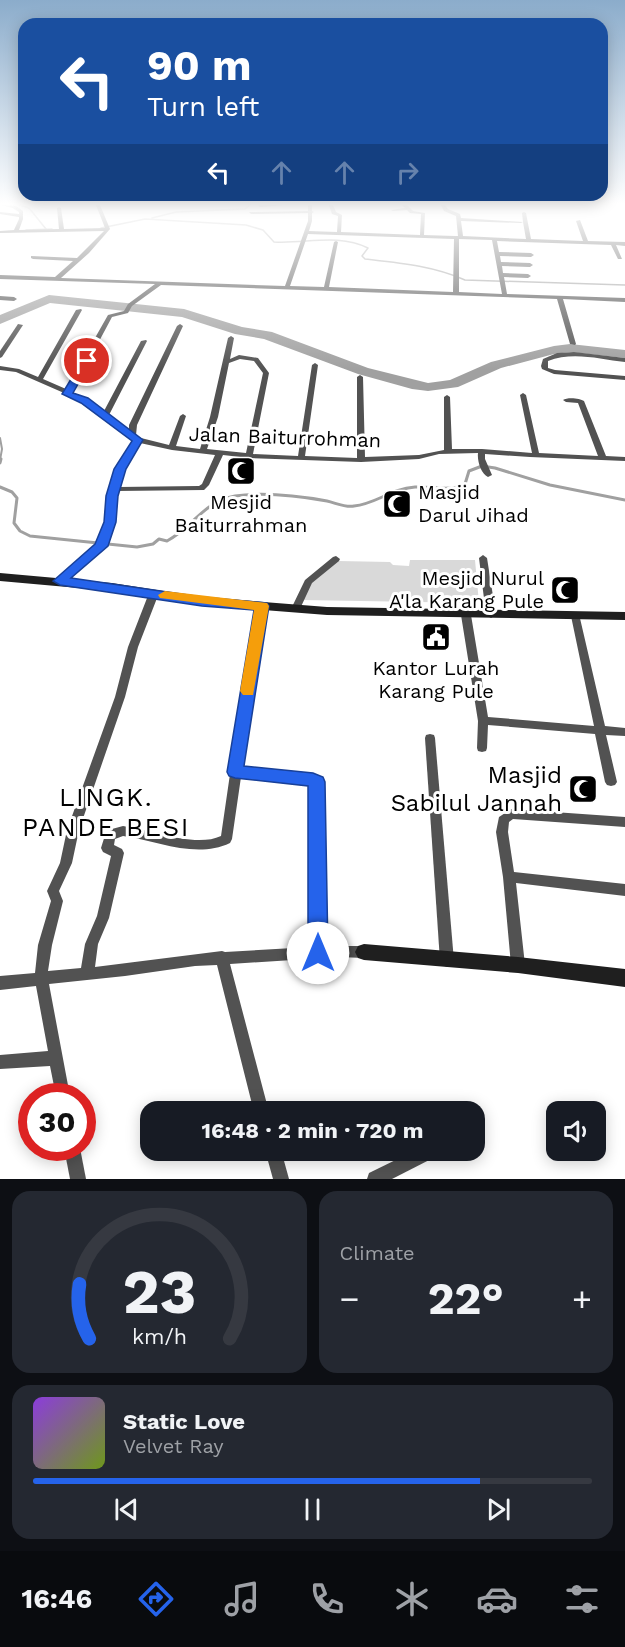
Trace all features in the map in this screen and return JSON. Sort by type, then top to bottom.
[{"type":"main road","points":[[0,577],[60,581],[202,601],[296,609],[466,615],[625,616]]},
{"type":"main road","points":[[364,952],[401,954],[447,961],[518,965],[625,978]]},
{"type":"street","points":[[56,279],[78,260]]},
{"type":"street","points":[[287,288],[297,260]]},
{"type":"street","points":[[326,290],[332,260]]},
{"type":"street","points":[[456,294],[457,260]]},
{"type":"street","points":[[500,260],[506,297]]},
{"type":"street","points":[[501,264],[530,265]]},
{"type":"street","points":[[503,279],[528,276]]},
{"type":"street","points":[[0,277],[625,300]]},
{"type":"street","points":[[67,394],[110,316],[123,313],[160,283]]},
{"type":"street","points":[[0,298],[14,298]]},
{"type":"street","points":[[560,298],[573,344]]},
{"type":"street","points":[[39,380],[79,310]]},
{"type":"street","points":[[0,356],[20,325]]},
{"type":"street","points":[[60,581],[102,544],[110,522],[112,496],[116,489],[120,469],[135,438],[134,425],[180,326]]},
{"type":"street","points":[[203,452],[227,362],[231,338]]},
{"type":"street","points":[[105,415],[144,340]]},
{"type":"street","points":[[625,360],[565,354],[545,360],[544,366],[545,369],[554,372],[625,378]]},
{"type":"street","points":[[227,362],[239,357],[256,359],[266,373],[249,456]]},
{"type":"street","points":[[301,458],[315,364]]},
{"type":"street","name":"Jalan Baiturrohman","points":[[0,368],[17,370],[85,400],[135,438],[172,448],[249,456],[361,460],[419,457],[448,451],[625,459]]},
{"type":"street","points":[[360,377],[361,460]]},
{"type":"street","points":[[523,395],[536,455]]},
{"type":"street","points":[[447,397],[448,451]]},
{"type":"street","points":[[566,400],[582,401],[603,458]]},
{"type":"street","points":[[172,448],[183,416]]},
{"type":"street","points":[[483,451],[485,469]]},
{"type":"street","points":[[116,489],[201,488],[205,485],[220,453]]},
{"type":"street","points":[[483,558],[491,615]]},
{"type":"street","points":[[296,609],[308,582],[336,559]]},
{"type":"street","points":[[61,1083],[41,978],[45,945],[57,901],[53,891],[66,863],[72,836],[120,697],[133,647],[154,593]]},
{"type":"street","points":[[88,973],[89,948],[96,926],[103,918],[118,853],[106,848],[110,836],[122,831],[170,842],[222,842],[228,834],[235,772],[262,606]]},
{"type":"street","points":[[466,615],[483,721],[482,747]]},
{"type":"street","points":[[576,616],[611,782]]},
{"type":"street","points":[[483,721],[625,732]]},
{"type":"street","points":[[430,738],[447,961]]},
{"type":"street","points":[[235,772],[316,781],[318,953]]},
{"type":"street","points":[[518,965],[501,823],[511,814],[625,822]]},
{"type":"street","points":[[509,877],[625,890]]},
{"type":"street","points":[[0,983],[222,957],[364,952]]},
{"type":"street","points":[[222,957],[259,1101]]},
{"type":"street","points":[[0,1062],[56,1058]]},
{"type":"street","points":[[75,1161],[78,1179]]},
{"type":"street","points":[[276,1161],[281,1179]]},
{"type":"street","points":[[375,1179],[412,1161]]},
{"type":"shaded area","points":[[410,560],[475,560],[479,603],[301,600],[307,583],[338,561],[390,562],[393,565],[409,566]]},
{"type":"waterway","points":[[373,260],[429,268],[465,280],[625,285]]},
{"type":"waterway","points":[[0,320],[49,299],[184,313],[240,331],[267,335],[363,371],[412,385],[428,387],[453,384],[496,365],[554,350],[570,348],[625,354]]},
{"type":"waterway","points":[[0,438],[2,449],[0,460]]},
{"type":"waterway","points":[[0,463],[1,459]]},
{"type":"waterway","points":[[0,487],[12,492],[17,498],[14,523],[20,531],[30,536],[137,547],[153,544],[159,539],[167,541],[215,503],[235,496],[258,494],[293,496],[344,506],[362,505],[406,488],[459,486],[465,484],[469,471],[482,466],[550,485],[625,500]]},
{"type":"slow traffic","points":[[165,595],[262,606],[248,691]]},
{"type":"place","name":"Mesjid Baiturrahman","points":[[241,471]]},
{"type":"place","name":"Masjid Darul Jihad","points":[[397,504]]},
{"type":"place","name":"Mesjid Nurul A'la Karang Pule","points":[[565,590]]},
{"type":"place","name":"Kantor Lurah Karang Pule","points":[[436,637]]},
{"type":"place","name":"Masjid Sabilul Jannah","points":[[583,789]]},
{"type":"district","name":"LINGK. PANDE BESI","points":[[106,812]]},
{"type":"route","points":[[87,361],[67,394],[85,400],[138,440],[120,469],[116,489],[112,496],[110,522],[101,546],[60,581],[202,601],[262,606],[235,772],[317,782],[318,953]]}]
